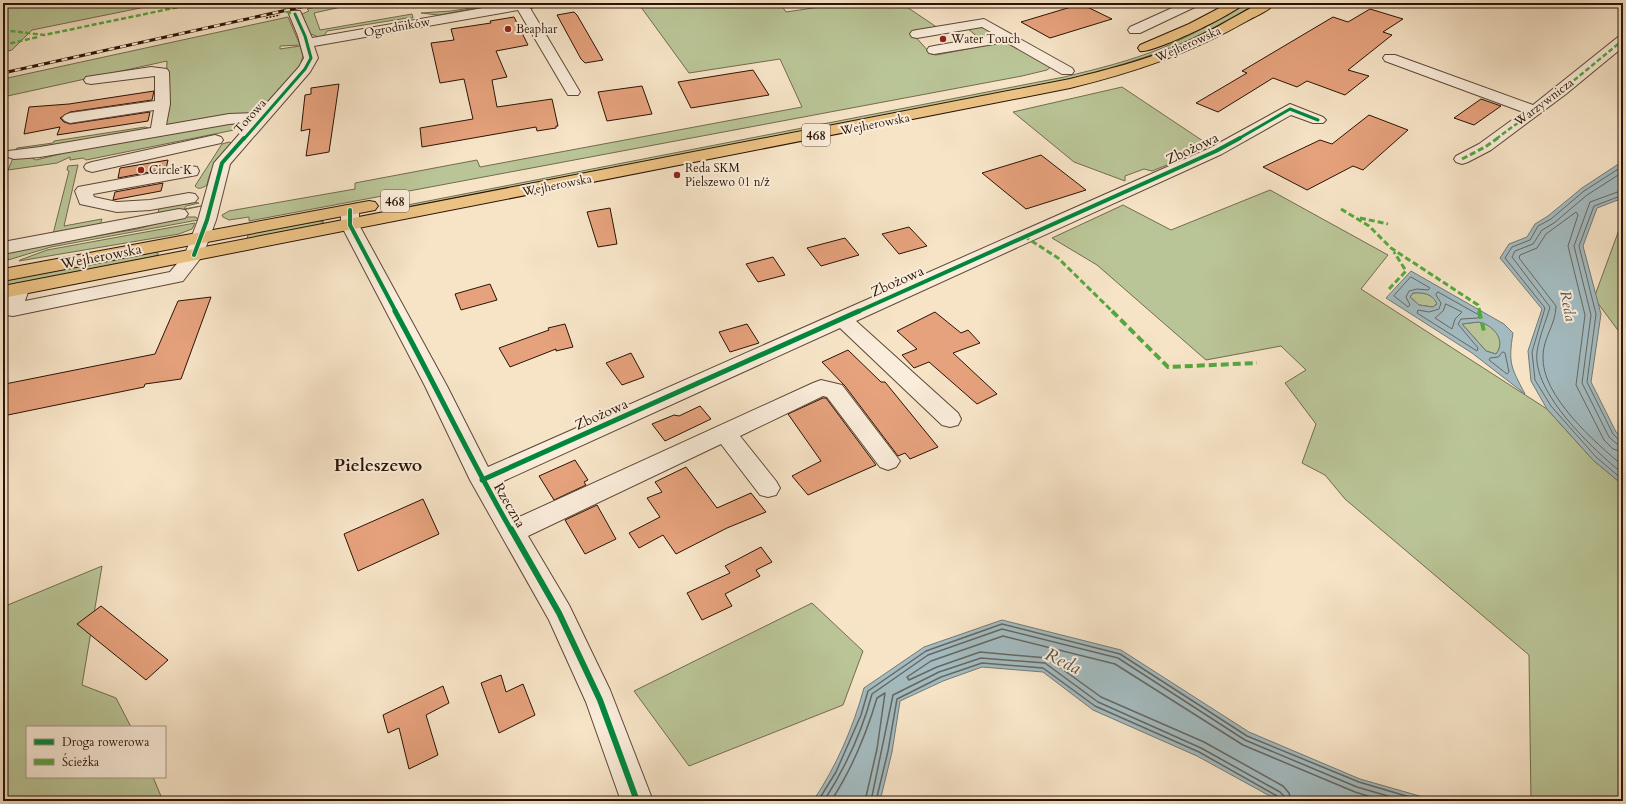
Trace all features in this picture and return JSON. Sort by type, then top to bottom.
[{"type":"main road","name":"Wejherowska","points":[[350,217],[997,87],[1067,71],[1106,61],[1150,46],[1194,27],[1238,3]]},
{"type":"main road","name":"Wejherowska","points":[[3,275],[197,246],[987,102],[1076,83],[1180,50],[1216,33],[1269,3]]},
{"type":"street","points":[[1135,30],[1194,3]]},
{"type":"street","points":[[528,4],[573,92]]},
{"type":"street","name":"Ogrodników","points":[[307,43],[528,4]]},
{"type":"street","name":"Torowa","points":[[197,246],[212,201],[222,163],[261,117],[306,69],[311,58],[307,43],[288,14]]},
{"type":"street","points":[[917,34],[984,23],[1067,71]]},
{"type":"street","points":[[959,27],[976,43]]},
{"type":"street","points":[[934,50],[1009,37]]},
{"type":"street","name":"Warzywnicza","points":[[1462,159],[1485,147],[1533,110],[1561,91],[1623,40]]},
{"type":"street","points":[[1390,58],[1533,110]]},
{"type":"street","points":[[91,80],[151,71],[162,72],[162,104],[158,130]]},
{"type":"street","points":[[70,118],[162,104]]},
{"type":"street","name":"Zbożowa","points":[[482,480],[1216,151],[1290,109],[1318,120]]},
{"type":"street","name":"Torowa","points":[[14,154],[40,152],[158,130],[229,119],[261,117]]},
{"type":"street","points":[[92,166],[247,133]]},
{"type":"street","points":[[189,198],[192,160],[215,140]]},
{"type":"street","points":[[191,171],[84,191],[86,200],[117,207],[150,205],[189,198],[212,201]]},
{"type":"street","points":[[3,248],[212,201]]},
{"type":"street","name":"Rzeczna","points":[[350,217],[482,480],[558,613],[600,700],[637,801]]},
{"type":"street","points":[[11,291],[13,310],[176,277],[197,246]]},
{"type":"street","points":[[842,319],[950,419]]},
{"type":"street","points":[[512,532],[821,388],[834,390],[888,461]]},
{"type":"street","points":[[724,432],[768,488]]},
{"type":"path","points":[[266,18],[288,14]]},
{"type":"green space","points":[[3,3],[165,3],[32,30],[12,50],[3,52]]},
{"type":"green space","points":[[333,3],[359,3],[314,13],[320,30],[412,14],[413,18],[327,31],[324,36],[318,37],[309,33],[302,14],[309,11],[307,9]]},
{"type":"green space","points":[[503,3],[439,15],[421,13],[451,11]]},
{"type":"green space","points":[[638,3],[780,3],[786,12],[846,3],[901,3],[938,28],[911,32],[931,54],[936,55],[1011,42],[1052,66],[1047,70],[1022,76],[249,221],[249,217],[229,220],[223,217],[222,215],[229,211],[355,189],[355,183],[477,160],[480,167],[802,107],[780,59],[689,73]]},
{"type":"green space","points":[[1249,3],[1258,3],[1193,38],[1157,53],[1061,81],[388,211],[392,208],[1064,77],[1101,68],[1150,53],[1206,27]]},
{"type":"green space","points":[[288,17],[300,45],[280,46],[280,49],[300,46],[303,56],[301,62],[304,63],[260,112],[250,115],[165,125],[167,61],[3,97],[3,79]]},
{"type":"green space","points":[[982,27],[1000,35],[980,39],[967,28]]},
{"type":"green space","points":[[1122,87],[1212,147],[1152,171],[1144,169],[1125,176],[1125,181],[1074,162],[1013,112]]},
{"type":"green space","points":[[244,122],[247,125],[244,128],[86,160],[83,158],[70,160],[70,157],[57,163],[8,170],[13,158],[30,157],[36,160],[68,152],[219,123]]},
{"type":"green space","points":[[145,127],[152,129],[30,150],[16,150],[17,148],[53,143],[54,141]]},
{"type":"green space","points":[[229,142],[232,143],[213,167],[207,185],[201,188],[196,187],[195,186],[222,144]]},
{"type":"green space","points":[[78,165],[64,226],[102,219],[100,225],[158,214],[159,208],[188,202],[199,203],[186,206],[184,209],[201,206],[119,224],[53,234],[69,171],[67,170],[68,166]]},
{"type":"green space","points":[[1270,190],[1388,255],[1361,289],[1547,409],[1593,460],[1623,485],[1623,801],[1531,801],[1529,655],[1345,499],[1325,475],[1302,463],[1316,424],[1285,383],[1306,370],[1281,346],[1206,360],[1097,265],[1052,238],[1123,205],[1171,230]]},
{"type":"green space","points":[[182,217],[196,217],[198,220],[51,247],[8,260],[8,258],[3,258],[3,252],[137,229]]},
{"type":"green space","points":[[1623,219],[1623,337],[1594,298]]},
{"type":"green space","points":[[319,221],[324,222],[318,226],[247,240],[248,234]]},
{"type":"green space","points":[[195,223],[192,229],[179,234],[19,261],[47,250]]},
{"type":"green space","points":[[153,252],[158,253],[158,255],[3,287],[3,280]]},
{"type":"green space","points":[[1413,293],[1427,294],[1437,303],[1433,307],[1419,305],[1410,297]]},
{"type":"green space","points":[[1478,322],[1489,326],[1497,334],[1500,343],[1496,354],[1486,351],[1462,324]]},
{"type":"green space","points":[[102,566],[82,685],[116,698],[130,726],[26,726],[26,778],[153,778],[163,801],[3,801],[3,607]]},
{"type":"green space","points":[[812,603],[863,651],[843,705],[689,766],[634,691]]},
{"type":"water","name":"Reda","points":[[1623,161],[1623,198],[1597,208],[1583,246],[1601,314],[1591,382],[1616,432],[1623,438],[1623,485],[1593,460],[1547,409],[1531,381],[1528,351],[1542,309],[1500,258],[1509,244],[1527,237],[1535,224],[1548,216],[1582,188]]},
{"type":"water","points":[[1411,271],[1504,324],[1513,333],[1511,352],[1512,365],[1525,394],[1472,353],[1386,298]],"holes":[[[1413,293],[1427,294],[1433,298],[1437,304],[1433,307],[1419,305],[1410,297]],[[1478,322],[1489,326],[1497,334],[1500,344],[1496,354],[1486,351],[1462,324]]]},
{"type":"water","name":"Reda","points":[[1002,620],[1121,650],[1249,732],[1360,779],[1437,801],[1279,801],[1197,756],[1093,710],[1043,672],[982,667],[943,681],[900,701],[892,752],[880,801],[813,801],[829,775],[843,747],[855,718],[864,688],[924,647]]},
{"type":"building","points":[[1081,4],[1112,19],[1050,38],[1021,22]]},
{"type":"building","points":[[1370,9],[1403,19],[1383,32],[1392,35],[1348,70],[1369,76],[1345,95],[1307,81],[1297,87],[1273,78],[1218,112],[1196,103],[1247,73],[1242,71],[1333,17],[1348,22]]},
{"type":"building","points":[[574,12],[603,60],[585,63],[581,59],[557,15]]},
{"type":"building","points":[[514,17],[528,45],[496,51],[507,77],[492,80],[497,107],[552,99],[558,126],[556,126],[556,128],[537,131],[536,127],[422,147],[420,128],[473,119],[464,79],[440,83],[431,43],[454,40],[451,29],[491,23],[490,21]]},
{"type":"building","points":[[753,70],[769,95],[691,108],[678,82]]},
{"type":"building","points":[[339,84],[329,152],[306,156],[310,129],[301,131],[305,95],[311,94],[311,88]]},
{"type":"building","points":[[642,86],[652,114],[607,121],[598,92]]},
{"type":"building","points":[[154,91],[152,100],[70,112],[60,118],[64,122],[70,124],[150,112],[148,121],[57,135],[60,127],[24,134],[29,107],[69,104]]},
{"type":"building","points":[[1481,99],[1501,106],[1474,125],[1454,118]]},
{"type":"building","points":[[1369,115],[1408,130],[1363,170],[1353,166],[1307,190],[1263,167],[1320,140],[1332,144]]},
{"type":"building","points":[[1041,155],[1086,190],[1026,209],[982,173]]},
{"type":"building","name":"Circle K","points":[[168,160],[166,169],[118,178],[120,168]]},
{"type":"building","points":[[163,183],[161,191],[113,200],[115,192]]},
{"type":"building","points":[[610,208],[617,244],[598,247],[587,212]]},
{"type":"building","points":[[909,227],[927,246],[899,254],[882,234]]},
{"type":"building","points":[[845,238],[859,255],[821,266],[807,248]]},
{"type":"building","points":[[773,257],[785,275],[758,282],[746,264]]},
{"type":"building","points":[[490,284],[497,300],[461,310],[455,294]]},
{"type":"building","points":[[211,297],[181,379],[145,384],[144,387],[3,416],[3,390],[5,384],[155,354],[178,301]]},
{"type":"building","points":[[935,312],[961,333],[968,330],[980,343],[953,353],[997,394],[977,404],[929,362],[914,368],[902,355],[917,349],[897,331]]},
{"type":"building","points":[[565,324],[573,347],[556,351],[556,349],[510,367],[499,348],[549,330],[548,328]]},
{"type":"building","points":[[747,324],[759,343],[730,352],[719,332]]},
{"type":"building","points":[[848,350],[881,382],[885,382],[938,447],[910,459],[905,453],[898,456],[845,386],[822,362]]},
{"type":"building","points":[[631,353],[644,377],[622,385],[606,363]]},
{"type":"building","points":[[826,398],[876,465],[808,495],[792,476],[821,461],[788,414]]},
{"type":"building","points":[[700,406],[711,419],[665,441],[652,424],[674,415],[679,416]]},
{"type":"building","points":[[575,460],[588,480],[584,482],[586,485],[554,500],[539,476]]},
{"type":"building","points":[[686,467],[717,508],[751,493],[766,512],[727,528],[676,554],[663,535],[639,548],[629,533],[660,517],[647,498],[662,492],[655,482]]},
{"type":"building","points":[[423,499],[439,534],[358,571],[344,534]]},
{"type":"building","points":[[597,505],[616,539],[585,554],[565,520]]},
{"type":"building","points":[[761,547],[772,562],[756,570],[760,576],[725,594],[732,606],[702,620],[687,593],[730,573],[725,566]]},
{"type":"building","points":[[101,606],[168,660],[146,680],[77,624]]},
{"type":"building","points":[[501,675],[506,692],[523,684],[535,715],[499,733],[481,683]]},
{"type":"building","points":[[443,686],[449,703],[426,715],[438,755],[409,769],[399,728],[388,733],[383,715]]},
{"type":"railway","points":[[3,73],[319,3]]},
{"type":"marked path","points":[[3,30],[44,35],[198,3]]},
{"type":"marked path","points":[[286,3],[277,5],[283,5],[287,12],[292,13],[288,13]]},
{"type":"marked path","points":[[3,45],[38,37]]},
{"type":"marked path","points":[[1462,159],[1485,147],[1561,91],[1623,40]]},
{"type":"marked path","points":[[1341,209],[1369,226],[1391,248],[1478,305],[1484,331]]},
{"type":"marked path","points":[[1360,218],[1388,224]]},
{"type":"marked path","points":[[1024,236],[1058,258],[1168,367],[1257,363]]},
{"type":"marked path","points":[[1389,289],[1406,271],[1394,252]]},
{"type":"cycle path","points":[[194,255],[207,220],[218,173],[222,163],[305,69],[311,58],[305,36],[295,14]]},
{"type":"cycle path","points":[[482,480],[1216,151],[1290,109],[1318,120]]},
{"type":"cycle path","points":[[350,210],[350,225],[374,272],[436,386],[482,480],[559,613],[600,700],[637,801]]},
{"type":"place","name":"Beaphar","points":[[508,29]]},
{"type":"place","name":"Water Touch","points":[[943,39]]},
{"type":"place","name":"Circle K","points":[[141,170]]},
{"type":"place","name":"Reda SKM Pielszewo 01 n/ż","points":[[677,175]]},
{"type":"district","name":"Pieleszewo","points":[[378,465]]}]
